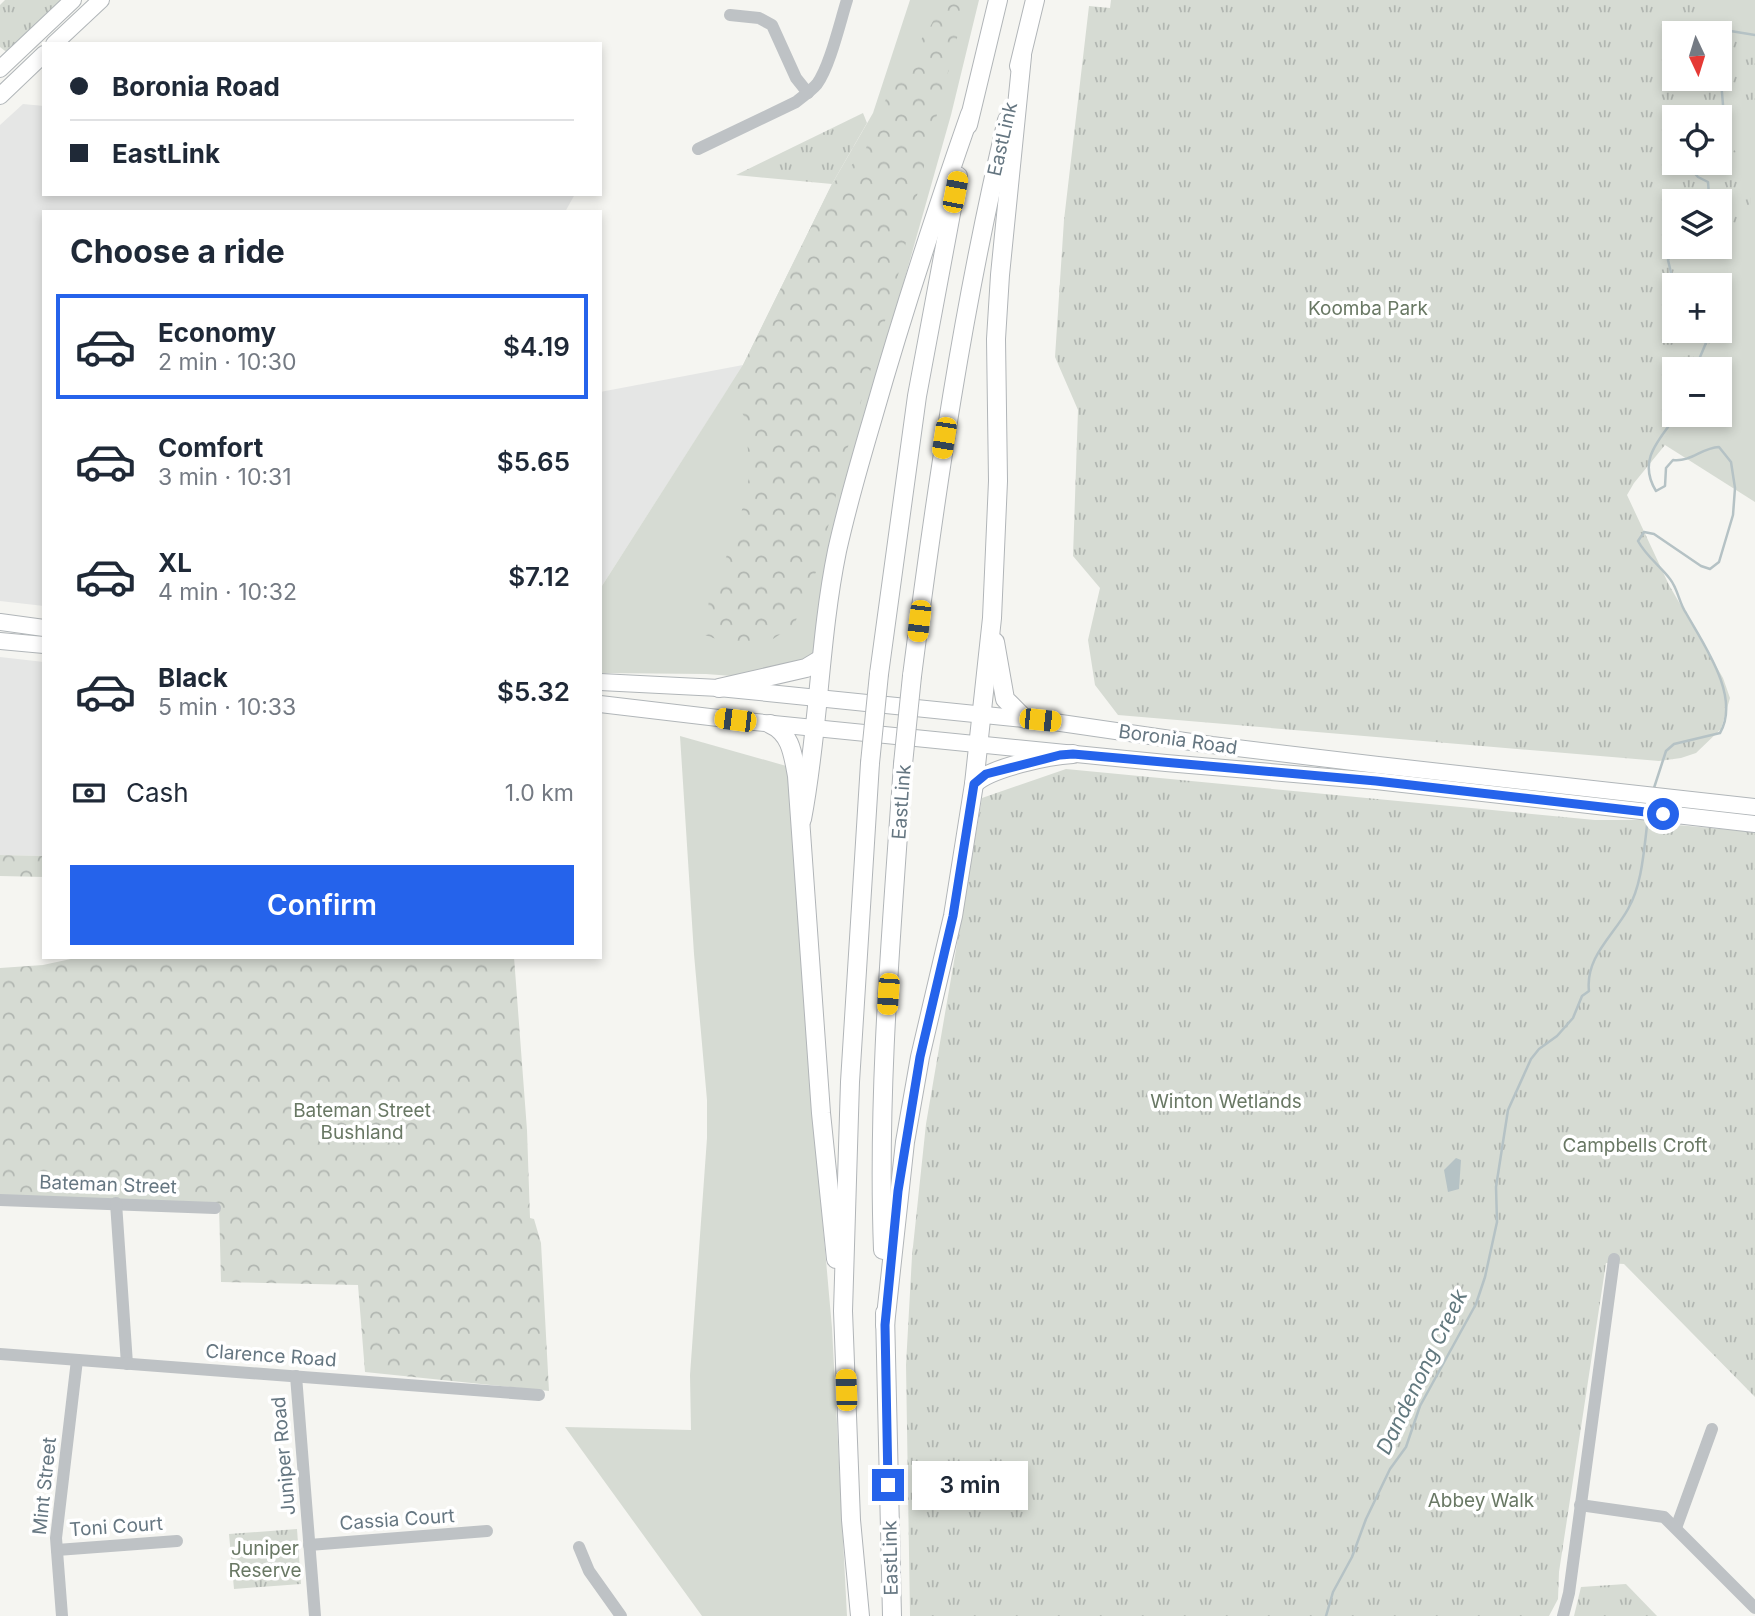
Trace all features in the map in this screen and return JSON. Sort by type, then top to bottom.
[{"type":"highway","name":"EastLink","points":[[860,1616],[851,1520],[844,1311],[850,1082],[870,763],[879,674],[917,396],[970,114],[998,0]]},
{"type":"highway","name":"EastLink","points":[[892,1616],[881,1194],[885,1045],[903,764],[937,485],[956,367],[985,211],[1035,0]]},
{"type":"highway","points":[[885,1325],[905,1142],[920,1057],[953,916],[974,784],[992,618],[998,481],[996,339],[1022,56]]},
{"type":"highway","points":[[802,819],[810,778],[821,659],[837,551],[925,243],[970,114]]},
{"type":"highway","points":[[992,618],[1005,699],[1025,719]]},
{"type":"highway","points":[[719,688],[806,668],[821,659]]},
{"type":"highway","points":[[770,724],[782,732],[790,744],[797,776],[821,1113],[844,1311]]},
{"type":"highway","points":[[974,784],[986,774],[1073,754]]},
{"type":"main road","points":[[0,69],[73,0]]},
{"type":"main road","points":[[56,42],[100,0]]},
{"type":"main road","points":[[0,96],[42,56]]},
{"type":"main road","points":[[0,622],[42,628]]},
{"type":"main road","points":[[0,641],[42,645]]},
{"type":"main road","name":"Boronia Road","points":[[602,682],[719,688],[1025,719],[1378,765],[1755,807]]},
{"type":"main road","points":[[629,684],[653,698],[656,710]]},
{"type":"main road","name":"Boronia Road","points":[[602,704],[770,724],[1376,781],[1755,824]]},
{"type":"main road","points":[[1376,781],[1378,765]]},
{"type":"street","points":[[698,149],[796,102],[808,93],[818,83],[824,71],[848,0]]},
{"type":"street","points":[[730,15],[759,18],[772,25],[796,78],[808,93]]},
{"type":"street","name":"Bateman Street","points":[[0,1200],[215,1208]]},
{"type":"street","points":[[117,1203],[127,1364]]},
{"type":"street","points":[[1563,1616],[1569,1593],[1614,1259]]},
{"type":"street","name":"Clarence Road","points":[[0,1354],[539,1395]]},
{"type":"street","name":"Mint Street","points":[[62,1616],[56,1538],[77,1360]]},
{"type":"street","name":"Juniper Road","points":[[296,1376],[315,1616]]},
{"type":"street","points":[[1676,1528],[1712,1429]]},
{"type":"street","points":[[1580,1505],[1664,1517],[1754,1604]]},
{"type":"street","name":"Cassia Court","points":[[309,1545],[487,1531]]},
{"type":"street","name":"Toni Court","points":[[57,1550],[177,1541]]},
{"type":"street","points":[[579,1546],[589,1571],[621,1616]]},
{"type":"shaded area","points":[[23,104],[42,106],[42,196],[574,196],[566,210],[42,210],[42,606],[0,601],[0,125]]},
{"type":"shaded area","points":[[743,365],[602,586],[602,392]]},
{"type":"shaded area","points":[[0,657],[42,662],[42,856],[0,855]]},
{"type":"shaded area","points":[[1456,1158],[1461,1160],[1459,1189],[1448,1192],[1444,1170]]},
{"type":"green space","points":[[5,0],[73,0],[13,57],[0,47],[0,5]]},
{"type":"green space","points":[[910,0],[979,0],[951,115],[848,479],[814,654],[804,663],[745,677],[602,673],[602,586],[743,365],[832,184],[873,113]]},
{"type":"green space","points":[[944,0],[967,0],[896,284],[850,439],[818,567],[794,625],[764,645],[735,646],[705,635],[709,599],[738,528],[750,473],[745,418],[728,389],[743,365],[832,184],[864,153],[894,79],[931,25]]},
{"type":"green space","name":"Koomba Park","points":[[1111,0],[1725,0],[1700,9],[1698,21],[1662,21],[1662,91],[1732,91],[1732,38],[1755,49],[1755,107],[1739,103],[1724,94],[1716,105],[1662,105],[1662,175],[1732,175],[1732,148],[1743,161],[1748,177],[1750,208],[1743,222],[1732,232],[1732,189],[1662,189],[1662,259],[1697,259],[1688,266],[1691,273],[1662,273],[1662,343],[1709,343],[1705,357],[1662,357],[1662,427],[1675,427],[1627,495],[1669,585],[1723,678],[1730,698],[1721,729],[1696,753],[1659,761],[1118,715],[1095,685],[1088,640],[1100,588],[1073,556],[1078,410],[1055,357],[1064,220],[1089,6],[1110,8]]},
{"type":"green space","points":[[1686,0],[1755,0],[1755,502],[1665,445],[1666,427],[1732,427],[1732,357],[1669,357],[1670,343],[1732,343],[1732,273],[1673,273],[1674,259],[1732,259],[1732,189],[1720,189],[1720,175],[1732,175],[1732,105],[1693,105],[1708,91],[1732,91],[1732,21],[1685,21]]},
{"type":"green space","points":[[863,113],[867,123],[832,184],[736,175]]},
{"type":"green space","points":[[680,736],[790,767],[818,1170],[832,1328],[847,1616],[702,1616],[565,1427],[691,1430],[690,1375],[707,1138],[707,1100],[694,954]]},
{"type":"green space","name":"Winton Wetlands","points":[[1066,769],[1595,820],[1655,820],[1655,823],[1755,832],[1755,1397],[1624,1264],[1606,1263],[1559,1572],[1558,1599],[1549,1616],[910,1616],[906,1365],[912,1256],[926,1124],[982,798]]},
{"type":"green space","points":[[0,855],[42,856],[42,877],[0,876]]},
{"type":"green space","name":"Bateman Street Bushland","points":[[71,959],[514,959],[527,1130],[530,1218],[534,1219],[541,1243],[549,1391],[365,1372],[358,1285],[221,1282],[219,1205],[0,1195],[0,968],[43,965]]},
{"type":"green space","name":"Juniper Reserve","points":[[297,1529],[301,1584],[234,1589],[229,1534]]},
{"type":"green space","points":[[1626,1584],[1657,1616],[1574,1616],[1581,1587]]},
{"type":"waterway","name":"Dandenong Creek","points":[[1732,31],[1755,35]]},
{"type":"waterway","name":"Dandenong Creek","points":[[1722,91],[1723,105]]},
{"type":"waterway","name":"Dandenong Creek","points":[[1696,175],[1708,182],[1709,189]]},
{"type":"waterway","name":"Dandenong Creek","points":[[1669,259],[1671,273]]},
{"type":"waterway","name":"Dandenong Creek","points":[[1700,357],[1706,343]]},
{"type":"waterway","name":"Dandenong Creek","points":[[1653,791],[1666,751],[1674,744],[1720,733],[1726,704],[1718,672],[1673,583],[1638,541],[1644,532],[1654,534],[1701,566],[1710,569],[1719,562],[1733,515],[1735,488],[1731,462],[1719,447],[1686,459],[1673,460],[1666,468],[1665,486],[1656,491],[1649,470],[1650,460],[1657,442],[1668,427]]},
{"type":"waterway","name":"Dandenong Creek","points":[[1326,1616],[1333,1592],[1352,1557],[1366,1519],[1390,1469],[1406,1447],[1420,1406],[1476,1304],[1497,1222],[1496,1187],[1508,1110],[1531,1059],[1573,1018],[1582,996],[1589,991],[1591,968],[1596,957],[1628,909],[1637,888],[1648,818]]},
{"type":"route","points":[[888,1485],[885,1325],[898,1191],[920,1057],[953,916],[974,784],[979,778],[1060,755],[1073,754],[1376,781],[1663,814]]},
{"type":"park label","name":"Campbells Croft","points":[[1635,1145]]},
{"type":"park label","name":"Abbey Walk","points":[[1481,1500]]}]
